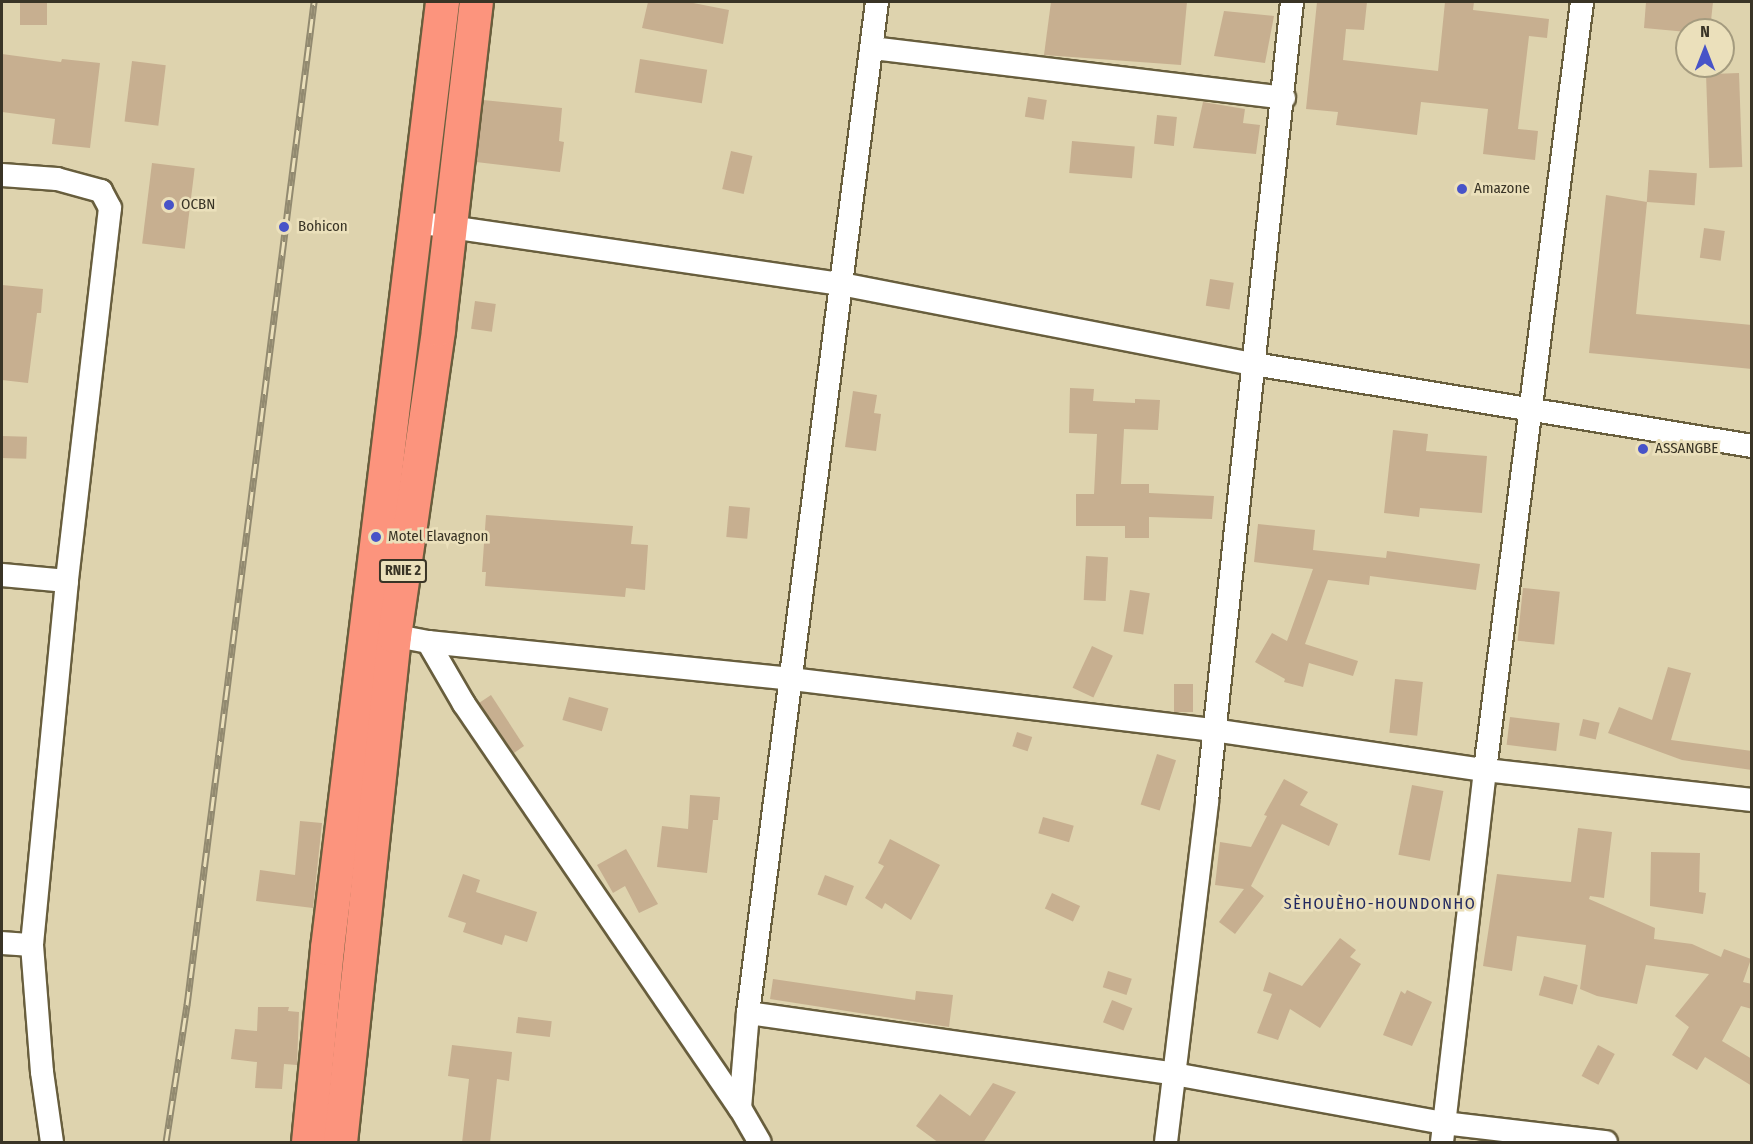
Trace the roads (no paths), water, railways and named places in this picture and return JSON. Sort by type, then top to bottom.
[{"type":"highway","name":"RNIE 2","points":[[340,1143],[361,951],[401,326],[416,222],[442,2]]},
{"type":"highway","name":"RNIE 2","points":[[308,1143],[327,948],[381,633],[438,329],[448,226],[476,2]]},
{"type":"highway","points":[[327,948],[361,951]]},
{"type":"street","points":[[740,1108],[748,1013],[877,2]]},
{"type":"street","points":[[1166,1143],[1284,98],[1292,2]]},
{"type":"street","points":[[1443,1133],[1485,770],[1582,2]]},
{"type":"street","points":[[872,48],[1284,98]]},
{"type":"street","points":[[2,175],[57,179],[101,191],[110,208],[67,581],[32,945],[42,1072],[52,1143]]},
{"type":"street","points":[[416,222],[841,284],[1254,364],[1752,446]]},
{"type":"street","points":[[2,575],[67,581]]},
{"type":"street","points":[[381,633],[428,642],[791,679],[1213,730],[1485,770],[1752,800]]},
{"type":"street","points":[[428,642],[464,704],[740,1108],[760,1143]]},
{"type":"street","points":[[2,943],[32,945]]},
{"type":"street","points":[[748,1013],[1174,1074],[1443,1133],[1606,1143]]},
{"type":"railway","points":[[166,1142],[187,1005],[314,2]]},
{"type":"place","name":"Amazone","points":[[1462,189]]},
{"type":"place","name":"OCBN","points":[[169,205]]},
{"type":"place","name":"Bohicon","points":[[284,227]]},
{"type":"place","name":"ASSANGBE","points":[[1643,449]]},
{"type":"place","name":"Motel Elavagnon","points":[[376,537]]},
{"type":"district","name":"SÈHOUÈHO-HOUNDONHO","points":[[1380,904]]}]
